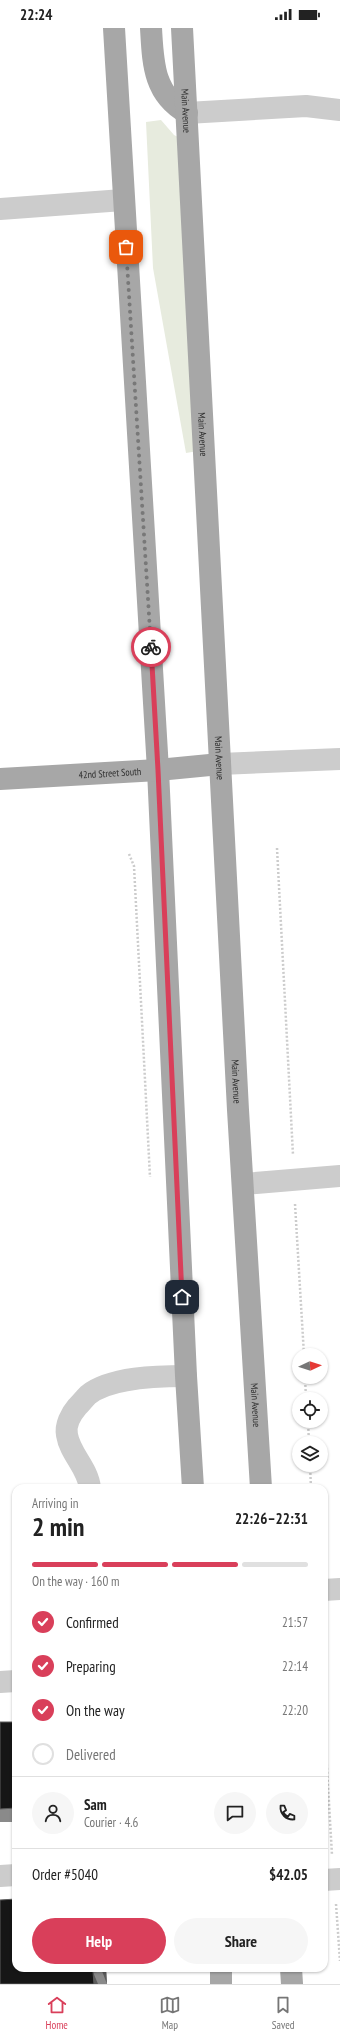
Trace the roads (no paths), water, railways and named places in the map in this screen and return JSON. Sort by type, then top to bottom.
[{"type":"main road","points":[[114,28],[158,770],[186,1376],[193,1484]]},
{"type":"main road","points":[[151,28],[153,64],[159,85],[174,106],[187,113]]},
{"type":"main road","name":"Main Avenue","points":[[182,28],[243,1184],[262,1484]]},
{"type":"main road","name":"42nd Street South","points":[[0,779],[158,770],[220,764]]},
{"type":"main road","points":[[221,1972],[221,1984]]},
{"type":"main road","points":[[291,1972],[292,1984]]},
{"type":"lane","points":[[187,113],[306,106],[340,110]]},
{"type":"lane","points":[[0,209],[123,200]]},
{"type":"lane","points":[[220,764],[340,759]]},
{"type":"lane","points":[[243,1184],[340,1176]]},
{"type":"lane","points":[[89,1484],[85,1470],[69,1443],[66,1433],[67,1423],[73,1412],[88,1395],[102,1388],[148,1378],[186,1376]]},
{"type":"lane","points":[[328,1590],[340,1589]]},
{"type":"lane","points":[[0,1682],[12,1681]]},
{"type":"lane","points":[[0,1876],[12,1875]]}]
